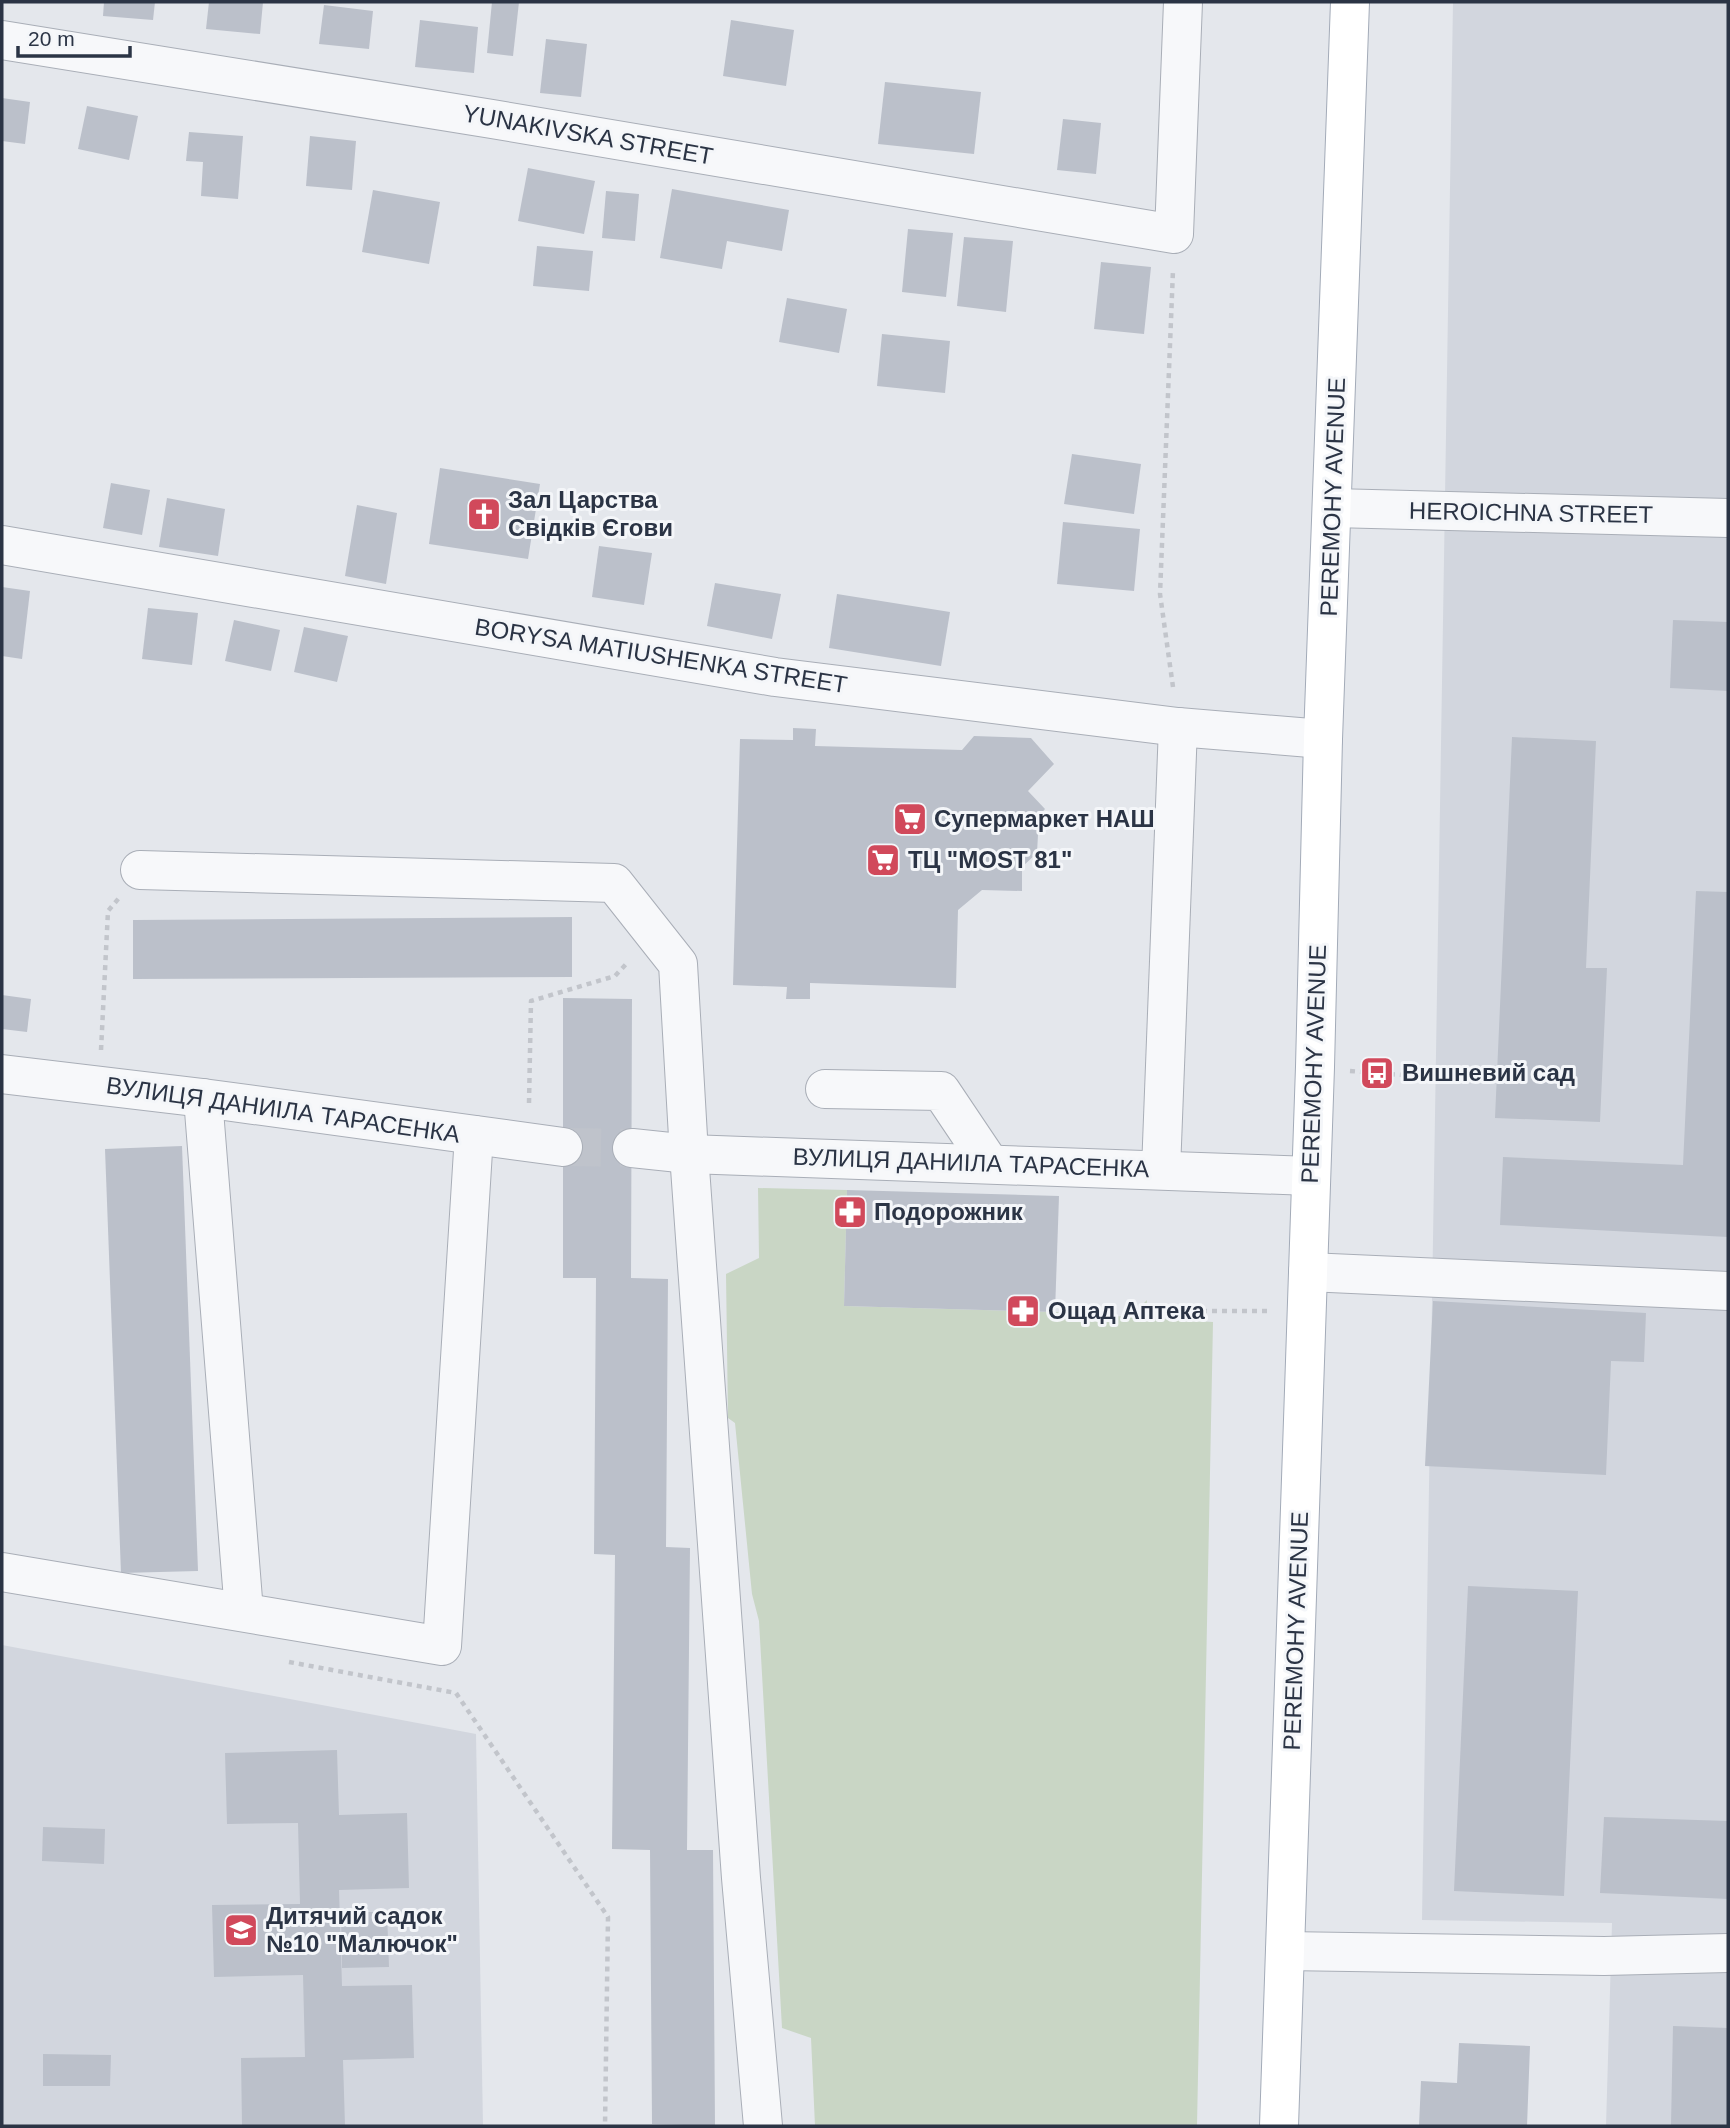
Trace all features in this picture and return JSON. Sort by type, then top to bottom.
[{"type":"main road","name":"PEREMOHY AVENUE","points":[[1279,2126],[1315,1067],[1323,740],[1350,2]]},
{"type":"street","points":[[1174,234],[1183,2]]},
{"type":"street","name":"YUNAKIVSKA STREET","points":[[2,40],[465,114],[1174,234]]},
{"type":"street","name":"HEROICHNA STREET","points":[[1333,508],[1728,518]]},
{"type":"street","name":"BORYSA MATIUSHENKA STREET","points":[[2,545],[775,677],[1178,727],[1323,740]]},
{"type":"street","points":[[1161,1170],[1178,727]]},
{"type":"street","points":[[140,870],[614,883],[678,964],[741,1878],[763,2126]]},
{"type":"street","name":"ВУЛИЦЯ ДАНИІЛА ТАРАСЕНКА","points":[[2,1074],[203,1098],[546,1145]]},
{"type":"street","points":[[825,1088],[941,1091],[990,1164]]},
{"type":"street","points":[[203,1098],[244,1612]]},
{"type":"street","points":[[2,1572],[442,1646],[474,1135]]},
{"type":"street","name":"ВУЛИЦЯ ДАНИІЛА ТАРАСЕНКА","points":[[632,1148],[689,1154],[1311,1176]]},
{"type":"street","points":[[1308,1272],[1728,1291]]},
{"type":"street","points":[[1285,1951],[1604,1956],[1728,1954]]},
{"type":"path","points":[[1174,234],[1160,594],[1178,727]]},
{"type":"path","points":[[100,1086],[108,911],[140,870]]},
{"type":"path","points":[[546,1145],[531,1001],[615,976],[654,934]]},
{"type":"path","points":[[1315,1067],[1403,1076]]},
{"type":"path","points":[[1172,1311],[1306,1312]]},
{"type":"path","points":[[277,1660],[456,1693],[608,1917],[605,2126]]},
{"type":"shaded area","points":[[1453,2],[1728,2],[1728,2126],[1606,2126],[1612,1923],[1422,1920]]},
{"type":"shaded area","name":"Дитячий садок №10 \"Малючок\"","points":[[2,1645],[476,1734],[483,2126],[2,2126]]},
{"type":"green space","points":[[758,1188],[847,1190],[844,1306],[1055,1312],[1130,1317],[1147,1300],[1146,1318],[1213,1322],[1197,2126],[815,2126],[811,2038],[782,2028],[759,1621],[752,1594],[735,1423],[728,1418],[726,1274],[759,1258]]},
{"type":"building","points":[[104,2],[155,2],[153,20],[103,16]]},
{"type":"building","points":[[209,2],[263,2],[260,34],[206,29]]},
{"type":"building","points":[[492,2],[519,2],[513,56],[487,53]]},
{"type":"building","points":[[324,5],[373,11],[369,49],[319,44]]},
{"type":"building","points":[[420,20],[478,27],[474,73],[415,67]]},
{"type":"building","points":[[731,20],[794,30],[786,86],[723,76]]},
{"type":"building","points":[[546,39],[587,44],[581,97],[540,93]]},
{"type":"building","points":[[885,82],[981,92],[974,154],[878,144]]},
{"type":"building","points":[[2,98],[30,102],[25,144],[2,141]]},
{"type":"building","points":[[87,106],[138,116],[129,160],[78,149]]},
{"type":"building","points":[[1063,119],[1101,123],[1096,174],[1057,170]]},
{"type":"building","points":[[189,132],[243,136],[238,199],[201,196],[203,162],[186,161]]},
{"type":"building","points":[[310,136],[356,141],[352,190],[306,186]]},
{"type":"building","points":[[528,168],[595,181],[584,234],[518,221]]},
{"type":"building","points":[[672,189],[789,210],[782,251],[727,241],[722,269],[660,258]]},
{"type":"building","points":[[373,190],[440,202],[429,264],[362,252]]},
{"type":"building","points":[[606,191],[639,194],[635,241],[602,238]]},
{"type":"building","points":[[908,229],[953,233],[946,297],[902,292]]},
{"type":"building","points":[[964,237],[1013,241],[1006,312],[957,306]]},
{"type":"building","points":[[537,246],[593,251],[589,291],[533,286]]},
{"type":"building","points":[[1101,262],[1151,267],[1144,334],[1094,329]]},
{"type":"building","points":[[787,298],[847,309],[839,353],[779,342]]},
{"type":"building","points":[[882,334],[950,341],[945,393],[877,386]]},
{"type":"building","points":[[1072,454],[1141,464],[1134,514],[1064,504]]},
{"type":"building","name":"Зал Царства Свідків Єгови","points":[[440,468],[540,484],[528,559],[429,544]]},
{"type":"building","points":[[111,483],[150,490],[142,535],[103,528]]},
{"type":"building","points":[[167,498],[225,509],[218,556],[159,547]]},
{"type":"building","points":[[357,505],[397,513],[386,584],[345,576]]},
{"type":"building","points":[[1063,522],[1140,529],[1134,591],[1057,584]]},
{"type":"building","points":[[599,546],[652,553],[644,605],[592,597]]},
{"type":"building","points":[[715,583],[781,594],[772,639],[707,626]]},
{"type":"building","points":[[2,587],[30,591],[22,659],[2,656]]},
{"type":"building","points":[[837,594],[950,612],[941,666],[829,648]]},
{"type":"building","points":[[148,608],[198,613],[192,665],[142,659]]},
{"type":"building","points":[[234,620],[280,630],[271,671],[225,661]]},
{"type":"building","points":[[1673,620],[1728,622],[1728,691],[1670,688]]},
{"type":"building","points":[[304,627],[348,636],[337,682],[294,672]]},
{"type":"building","name":"ТЦ \"MOST 81\"","points":[[793,728],[816,729],[815,746],[962,750],[974,736],[1031,738],[1054,764],[1028,791],[1045,809],[1039,816],[1037,853],[1022,867],[1022,891],[982,890],[958,910],[956,988],[810,983],[810,999],[786,999],[787,987],[733,985],[740,739],[793,740]]},
{"type":"building","points":[[1512,737],[1596,741],[1586,968],[1607,968],[1600,1122],[1495,1118]]},
{"type":"building","points":[[1696,891],[1728,892],[1728,1237],[1500,1225],[1503,1157],[1683,1165]]},
{"type":"building","points":[[572,917],[572,977],[133,979],[133,920]]},
{"type":"building","points":[[2,995],[31,999],[27,1032],[2,1029]]},
{"type":"building","points":[[563,998],[632,999],[631,1278],[668,1279],[666,1547],[690,1548],[687,1850],[713,1850],[715,2126],[652,2124],[650,1850],[612,1849],[615,1555],[594,1554],[596,1278],[563,1278]]},
{"type":"building","points":[[182,1146],[198,1571],[121,1573],[105,1149]]},
{"type":"building","points":[[847,1190],[1059,1196],[1055,1312],[844,1306]]},
{"type":"building","points":[[1433,1301],[1646,1313],[1644,1362],[1611,1361],[1606,1475],[1425,1466]]},
{"type":"building","points":[[1468,1586],[1578,1591],[1564,1896],[1454,1891]]},
{"type":"building","points":[[337,1750],[339,1815],[407,1813],[409,1888],[339,1890],[342,1986],[412,1985],[414,2058],[343,2060],[345,2126],[242,2126],[241,2058],[305,2057],[303,1975],[214,1977],[212,1905],[300,1904],[298,1823],[227,1824],[225,1753]]},
{"type":"building","points":[[1604,1817],[1728,1821],[1728,1899],[1600,1893]]},
{"type":"building","points":[[43,1827],[105,1829],[104,1864],[42,1861]]},
{"type":"building","points":[[341,1912],[387,1912],[389,1967],[342,1968]]},
{"type":"building","points":[[1673,2026],[1728,2028],[1728,2126],[1671,2126]]},
{"type":"building","points":[[1459,2043],[1530,2046],[1527,2126],[1419,2126],[1421,2081],[1457,2083]]},
{"type":"building","points":[[43,2054],[111,2055],[110,2086],[43,2086]]},
{"type":"tunnel","points":[[563,1147],[632,1148]]},
{"type":"place","name":"Зал Царства Свідків Єгови","points":[[484,514]]},
{"type":"place","name":"Супермаркет НАШ","points":[[910,819]]},
{"type":"place","name":"ТЦ \"MOST 81\"","points":[[883,860]]},
{"type":"place","name":"Вишневий сад","points":[[1377,1073]]},
{"type":"place","name":"Подорожник","points":[[850,1212]]},
{"type":"place","name":"Ощад Аптека","points":[[1023,1311]]},
{"type":"place","name":"Дитячий садок №10 \"Малючок\"","points":[[241,1930]]}]
